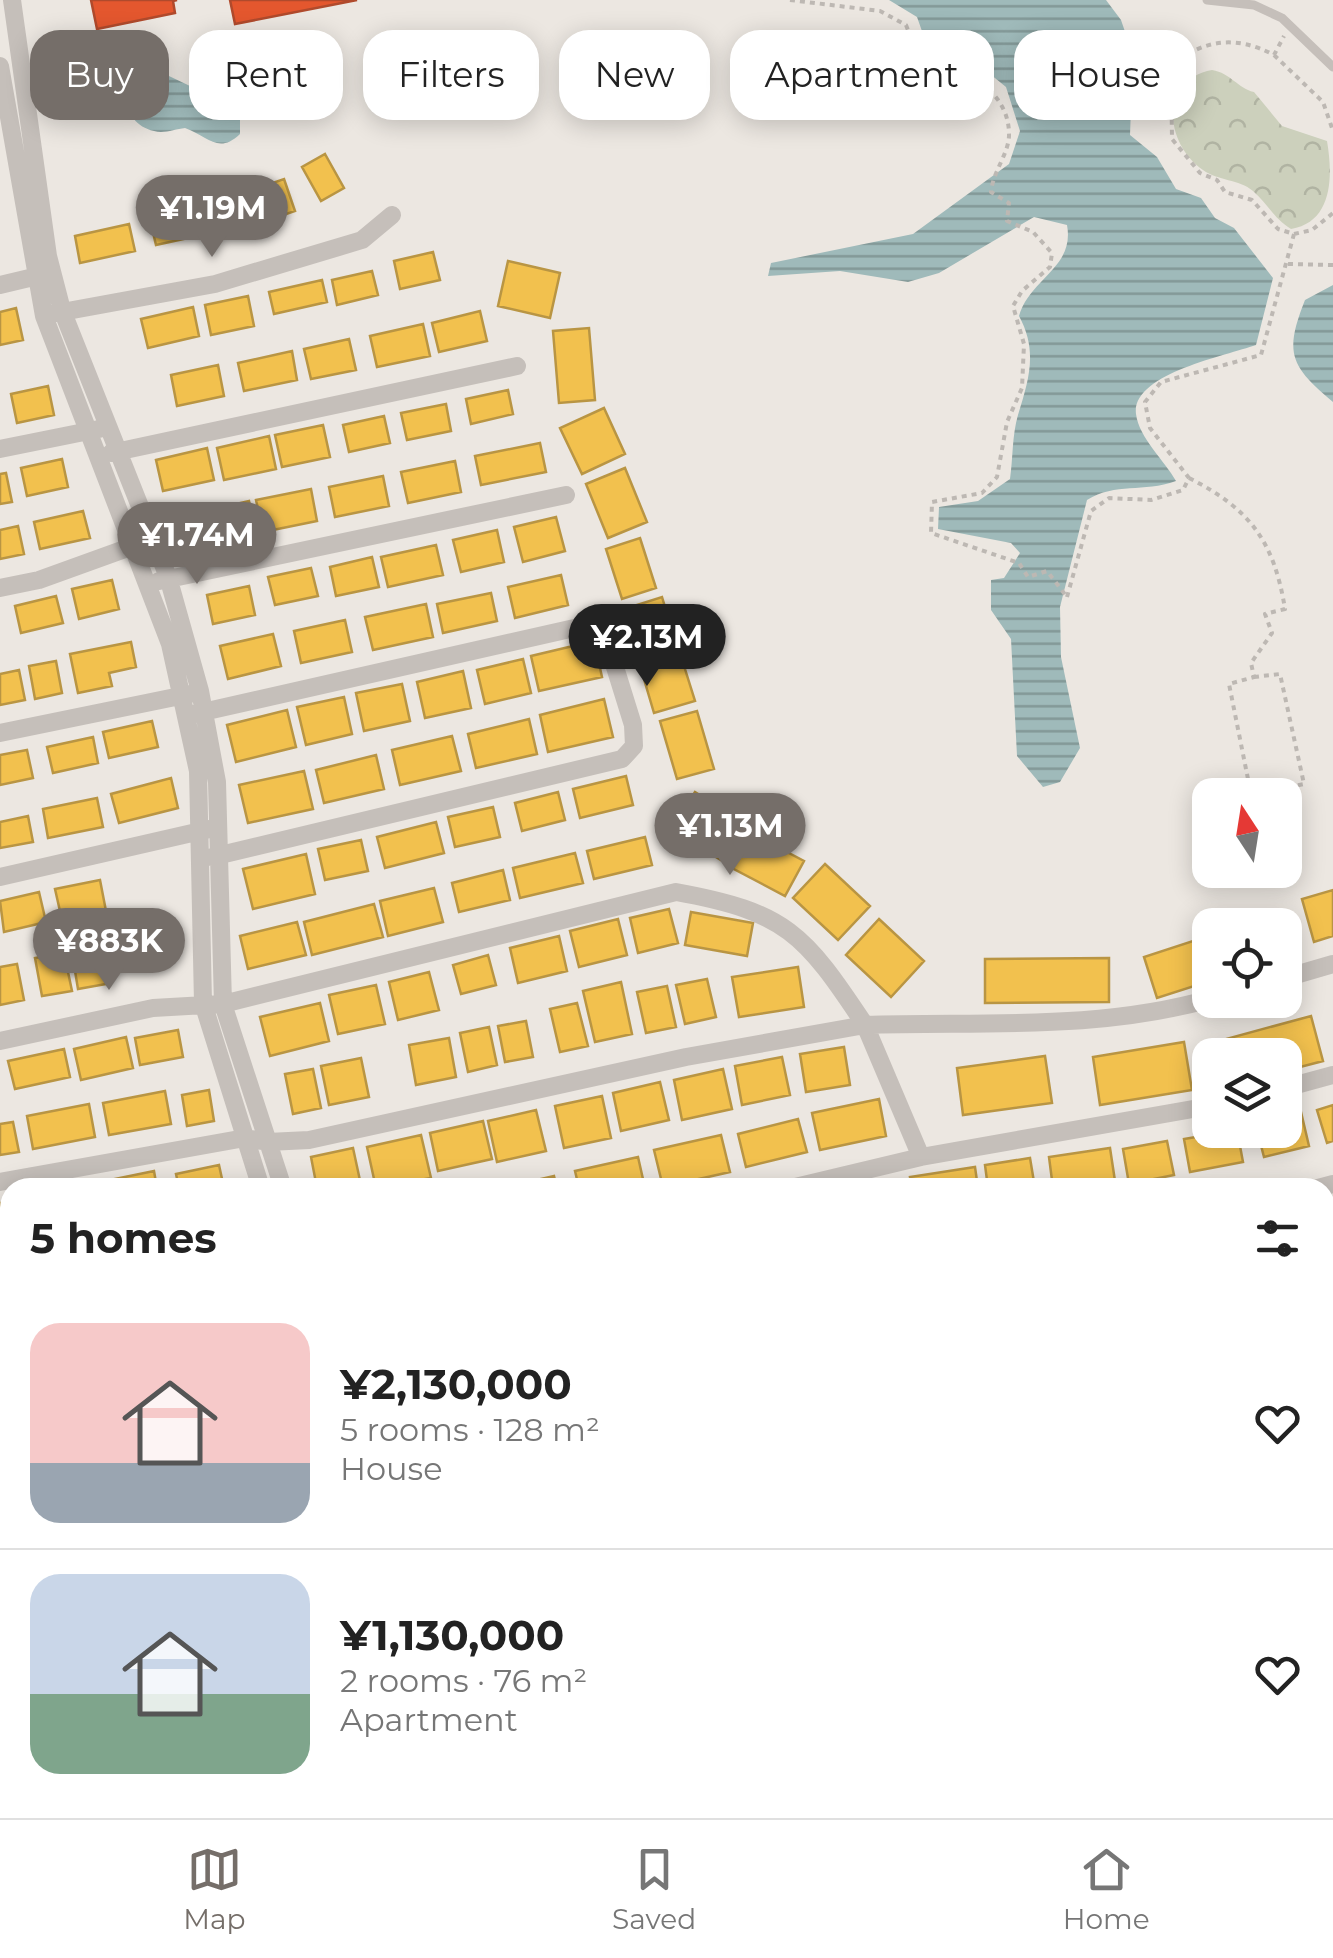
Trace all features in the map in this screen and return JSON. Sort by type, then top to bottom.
[{"type":"street","points":[[8,4],[8,84],[14,142],[44,275],[44,316],[100,429],[145,542],[168,577],[195,714],[217,782],[211,829],[213,1003],[258,1178]]},
{"type":"street","points":[[0,66],[8,84]]},
{"type":"street","points":[[44,316],[215,284],[362,240],[392,215]]},
{"type":"street","points":[[0,285],[44,275]]},
{"type":"street","points":[[44,275],[62,310],[100,429]]},
{"type":"street","points":[[110,453],[517,366]]},
{"type":"street","points":[[0,449],[100,429]]},
{"type":"street","points":[[150,586],[168,577],[566,495]]},
{"type":"street","points":[[145,542],[150,586],[191,693]]},
{"type":"street","points":[[0,588],[39,580],[145,542]]},
{"type":"street","points":[[195,714],[601,622],[633,725],[634,746],[622,758],[211,858]]},
{"type":"street","points":[[0,734],[191,693]]},
{"type":"street","points":[[0,877],[211,829]]},
{"type":"street","points":[[0,1041],[153,1008],[213,1003],[676,892],[739,903],[788,927],[828,970],[865,1025],[922,1157]]},
{"type":"street","points":[[1302,973],[1333,964]]},
{"type":"street","points":[[213,1003],[280,1178]]},
{"type":"street","points":[[22,1178],[245,1138],[268,1142],[309,1140],[686,1057],[865,1025],[1083,1023],[1158,1014],[1192,1004]]},
{"type":"street","points":[[1302,1083],[1333,1075]]},
{"type":"street","points":[[833,1178],[922,1157],[1192,1109]]},
{"type":"lane","points":[[1207,0],[1254,4],[1289,26],[1333,67]]},
{"type":"path","points":[[790,0],[880,11],[906,25],[915,48],[984,84],[1001,101],[1010,134],[993,170],[991,192],[1009,203],[1007,221],[1033,232],[1052,253],[1050,267],[1022,291],[1013,306],[1024,344],[1022,388],[1007,422],[997,476],[982,493],[932,502],[931,534],[1019,562],[1028,577],[1047,571],[1066,597],[1091,510],[1109,498],[1150,500],[1183,490],[1189,478]]},
{"type":"path","points":[[1274,55],[1289,26]]},
{"type":"path","points":[[1333,131],[1322,102],[1274,55],[1248,42],[1204,45],[1171,65],[1172,139],[1200,173],[1217,180],[1236,198],[1252,200],[1278,230],[1294,234],[1312,230],[1333,213]]},
{"type":"path","points":[[1322,102],[1333,104]]},
{"type":"path","points":[[1254,677],[1251,664],[1272,633],[1265,614],[1286,609],[1280,575],[1258,527],[1229,498],[1189,478],[1150,428],[1145,402],[1161,382],[1261,355],[1294,234]]},
{"type":"path","points":[[1286,264],[1333,265]]},
{"type":"path","points":[[1248,778],[1229,684],[1280,674],[1302,785]]},
{"type":"green space","points":[[1212,70],[1224,74],[1254,92],[1282,126],[1327,141],[1327,196],[1315,217],[1305,225],[1291,229],[1253,191],[1203,170],[1190,159],[1174,120],[1196,120],[1196,76]]},
{"type":"water","points":[[889,0],[1106,0],[1124,30],[1014,30],[1014,112],[1006,87],[994,77],[994,30],[922,30],[917,17]]},
{"type":"water","points":[[169,76],[189,86],[189,120],[240,120],[240,134],[219,143],[185,128],[162,132],[135,120],[169,120]]},
{"type":"water","points":[[1016,120],[1131,120],[1130,135],[1157,157],[1176,189],[1201,198],[1215,218],[1234,228],[1273,278],[1256,345],[1164,377],[1138,400],[1136,414],[1142,432],[1176,481],[1108,491],[1087,500],[1060,607],[1061,657],[1080,748],[1060,782],[1043,787],[1017,756],[1011,639],[991,610],[991,580],[1004,578],[1020,553],[1011,543],[938,529],[939,507],[978,501],[1010,479],[1015,431],[1030,365],[1028,341],[1019,316],[1032,292],[1064,252],[1067,225],[1034,217],[939,273],[908,282],[840,271],[768,276],[771,263],[913,234],[1009,164],[1020,131]]},
{"type":"water","points":[[1333,285],[1333,402],[1300,368],[1293,346],[1305,300]]},
{"type":"building: Homes","points":[[325,154],[344,188],[321,201],[302,167]]},
{"type":"building: Homes","points":[[284,179],[295,211],[269,220],[258,188]]},
{"type":"building: Homes","points":[[247,189],[258,224],[231,233],[219,198]]},
{"type":"building: Homes","points":[[204,204],[211,233],[156,245],[149,216]]},
{"type":"building: Homes","points":[[129,224],[135,251],[80,263],[75,236]]},
{"type":"building: Homes","points":[[433,252],[440,280],[400,289],[394,261]]},
{"type":"building: Homes","points":[[508,261],[560,273],[550,318],[498,306]]},
{"type":"building: Homes","points":[[372,271],[378,295],[337,305],[332,280]]},
{"type":"building: Homes","points":[[322,280],[327,302],[274,314],[269,292]]},
{"type":"building: Homes","points":[[248,296],[254,326],[211,335],[205,305]]},
{"type":"building: Homes","points":[[193,307],[199,336],[148,348],[141,319]]},
{"type":"building: Homes","points":[[16,308],[23,340],[0,345],[0,312]]},
{"type":"building: Homes","points":[[480,311],[487,341],[439,352],[432,323]]},
{"type":"building: Homes","points":[[423,324],[430,356],[377,367],[370,336]]},
{"type":"building: Homes","points":[[589,328],[595,400],[559,403],[553,331]]},
{"type":"building: Homes","points":[[349,339],[356,370],[311,379],[304,349]]},
{"type":"building: Homes","points":[[292,351],[297,380],[244,391],[238,363]]},
{"type":"building: Homes","points":[[218,365],[224,396],[177,406],[171,375]]},
{"type":"building: Homes","points":[[48,386],[54,415],[17,423],[11,394]]},
{"type":"building: Homes","points":[[508,390],[513,414],[471,424],[466,399]]},
{"type":"building: Homes","points":[[446,404],[451,431],[407,440],[401,413]]},
{"type":"building: Homes","points":[[604,408],[625,454],[582,474],[560,428]]},
{"type":"building: Homes","points":[[384,416],[390,443],[349,452],[343,425]]},
{"type":"building: Homes","points":[[323,425],[330,457],[282,467],[275,435]]},
{"type":"building: Homes","points":[[269,436],[276,469],[224,480],[217,448]]},
{"type":"building: Homes","points":[[540,443],[546,472],[481,485],[475,456]]},
{"type":"building: Homes","points":[[207,448],[214,480],[163,491],[156,460]]},
{"type":"building: Homes","points":[[62,459],[68,487],[27,496],[21,468]]},
{"type":"building: Homes","points":[[455,461],[461,492],[408,503],[401,472]]},
{"type":"building: Homes","points":[[625,468],[647,522],[608,538],[586,484]]},
{"type":"building: Homes","points":[[6,473],[12,502],[0,504],[0,474]]},
{"type":"building: Homes","points":[[383,476],[389,506],[335,517],[329,487]]},
{"type":"building: Homes","points":[[311,489],[317,521],[263,532],[256,500]]},
{"type":"building: Homes","points":[[249,501],[256,533],[191,547],[184,516]]},
{"type":"building: Homes","points":[[83,511],[90,538],[40,549],[34,522]]},
{"type":"building: Homes","points":[[556,517],[565,551],[523,562],[514,527]]},
{"type":"building: Homes","points":[[18,526],[24,554],[0,559],[0,530]]},
{"type":"building: Homes","points":[[497,530],[504,562],[461,572],[453,540]]},
{"type":"building: Homes","points":[[640,538],[656,588],[622,599],[606,549]]},
{"type":"building: Homes","points":[[436,545],[443,575],[388,587],[381,557]]},
{"type":"building: Homes","points":[[372,557],[379,587],[336,596],[330,567]]},
{"type":"building: Homes","points":[[311,568],[318,596],[275,605],[268,577]]},
{"type":"building: Homes","points":[[561,575],[568,605],[515,618],[508,587]]},
{"type":"building: Homes","points":[[112,580],[119,609],[79,619],[72,589]]},
{"type":"building: Homes","points":[[249,586],[255,615],[213,624],[207,595]]},
{"type":"building: Homes","points":[[491,593],[497,621],[443,633],[437,604]]},
{"type":"building: Homes","points":[[56,596],[63,623],[21,633],[15,606]]},
{"type":"building: Homes","points":[[662,597],[675,640],[637,651],[624,609]]},
{"type":"building: Homes","points":[[426,604],[433,637],[373,650],[365,617]]},
{"type":"building: Homes","points":[[345,620],[352,652],[301,663],[294,631]]},
{"type":"building: Homes","points":[[273,634],[281,666],[228,679],[220,646]]},
{"type":"building: Homes","points":[[594,641],[602,677],[539,691],[531,656]]},
{"type":"building: Homes","points":[[131,642],[136,667],[109,673],[112,686],[78,693],[70,654]]},
{"type":"building: Homes","points":[[679,650],[695,701],[654,713],[639,662]]},
{"type":"building: Homes","points":[[523,659],[531,693],[485,704],[477,670]]},
{"type":"building: Homes","points":[[56,661],[62,693],[35,699],[29,666]]},
{"type":"building: Homes","points":[[19,670],[25,700],[0,705],[0,674]]},
{"type":"building: Homes","points":[[463,671],[471,708],[425,718],[417,682]]},
{"type":"building: Homes","points":[[402,684],[410,721],[364,731],[356,693]]},
{"type":"building: Homes","points":[[344,697],[352,734],[306,745],[297,707]]},
{"type":"building: Homes","points":[[604,699],[613,737],[548,752],[540,715]]},
{"type":"building: Homes","points":[[287,710],[296,747],[236,762],[227,725]]},
{"type":"building: Homes","points":[[697,711],[714,769],[677,779],[660,721]]},
{"type":"building: Homes","points":[[529,719],[537,754],[476,768],[468,734]]},
{"type":"building: Homes","points":[[152,721],[158,747],[109,758],[103,732]]},
{"type":"building: Homes","points":[[452,736],[461,771],[400,785],[392,750]]},
{"type":"building: Homes","points":[[93,737],[98,763],[53,773],[47,747]]},
{"type":"building: Homes","points":[[27,750],[33,778],[0,785],[0,755]]},
{"type":"building: Homes","points":[[376,755],[384,789],[324,803],[316,770]]},
{"type":"building: Homes","points":[[304,771],[313,809],[248,823],[239,785]]},
{"type":"building: Homes","points":[[626,776],[633,805],[580,818],[573,789]]},
{"type":"building: Homes","points":[[171,778],[178,808],[119,823],[111,794]]},
{"type":"building: Homes","points":[[558,792],[565,820],[522,831],[515,803]]},
{"type":"building: Homes","points":[[695,792],[744,823],[721,860],[671,830]]},
{"type":"building: Homes","points":[[97,798],[103,827],[48,838],[43,809]]},
{"type":"building: Homes","points":[[493,807],[500,837],[455,847],[448,817]]},
{"type":"building: Homes","points":[[28,816],[33,842],[0,848],[0,822]]},
{"type":"building: Homes","points":[[436,822],[444,853],[385,868],[377,837]]},
{"type":"building: Homes","points":[[749,832],[804,861],[785,896],[730,867]]},
{"type":"building: Homes","points":[[645,837],[652,865],[594,879],[587,851]]},
{"type":"building: Homes","points":[[361,840],[368,871],[325,880],[318,849]]},
{"type":"building: Homes","points":[[575,853],[583,883],[520,898],[513,868]]},
{"type":"building: Homes","points":[[306,854],[315,894],[253,909],[243,869]]},
{"type":"building: Homes","points":[[825,864],[870,906],[838,940],[793,898]]},
{"type":"building: Homes","points":[[503,870],[510,900],[459,912],[452,883]]},
{"type":"building: Homes","points":[[100,880],[106,911],[62,920],[55,889]]},
{"type":"building: Homes","points":[[434,888],[443,922],[388,936],[380,901]]},
{"type":"building: Homes","points":[[1333,890],[1333,936],[1314,942],[1302,899]]},
{"type":"building: Homes","points":[[39,892],[46,922],[4,932],[0,901]]},
{"type":"building: Homes","points":[[374,904],[383,937],[312,955],[304,922]]},
{"type":"building: Homes","points":[[669,909],[678,943],[638,953],[630,918]]},
{"type":"building: Homes","points":[[691,912],[753,923],[747,956],[685,945]]},
{"type":"building: Homes","points":[[618,919],[627,955],[579,967],[570,931]]},
{"type":"building: Homes","points":[[879,919],[924,961],[891,997],[846,955]]},
{"type":"building: Homes","points":[[297,922],[306,955],[248,969],[240,936]]},
{"type":"building: Homes","points":[[559,936],[567,971],[518,983],[510,948]]},
{"type":"building: Homes","points":[[1192,941],[1192,987],[1157,998],[1144,957]]},
{"type":"building: Homes","points":[[100,948],[106,984],[78,989],[72,953]]},
{"type":"building: Homes","points":[[64,953],[72,991],[42,996],[35,958]]},
{"type":"building: Homes","points":[[488,955],[496,985],[461,994],[453,965]]},
{"type":"building: Homes","points":[[1109,958],[1109,1002],[985,1003],[985,959]]},
{"type":"building: Homes","points":[[17,964],[24,1000],[0,1005],[0,967]]},
{"type":"building: Homes","points":[[798,967],[804,1007],[739,1017],[732,977]]},
{"type":"building: Homes","points":[[429,972],[439,1010],[398,1020],[389,982]]},
{"type":"building: Homes","points":[[707,979],[716,1017],[685,1024],[676,985]]},
{"type":"building: Homes","points":[[621,982],[632,1034],[595,1042],[583,991]]},
{"type":"building: Homes","points":[[376,985],[385,1024],[338,1034],[329,995]]},
{"type":"building: Homes","points":[[667,986],[676,1027],[646,1033],[637,992]]},
{"type":"building: Homes","points":[[320,1003],[329,1041],[270,1056],[260,1017]]},
{"type":"building: Homes","points":[[577,1003],[588,1046],[560,1052],[550,1009]]},
{"type":"building: Homes","points":[[1311,1016],[1323,1061],[1302,1067],[1302,1038],[1230,1038]]},
{"type":"building: Homes","points":[[526,1021],[533,1057],[505,1062],[498,1026]]},
{"type":"building: Homes","points":[[489,1027],[497,1065],[468,1072],[460,1033]]},
{"type":"building: Homes","points":[[178,1030],[183,1057],[140,1065],[135,1038]]},
{"type":"building: Homes","points":[[126,1037],[133,1068],[81,1080],[74,1049]]},
{"type":"building: Homes","points":[[449,1038],[456,1077],[416,1085],[409,1045]]},
{"type":"building: Homes","points":[[1184,1042],[1192,1090],[1100,1105],[1093,1057]]},
{"type":"building: Homes","points":[[844,1047],[850,1085],[806,1092],[800,1054]]},
{"type":"building: Homes","points":[[64,1049],[70,1077],[15,1089],[8,1061]]},
{"type":"building: Homes","points":[[1045,1056],[1052,1103],[963,1115],[957,1068]]},
{"type":"building: Homes","points":[[782,1057],[790,1095],[742,1105],[735,1066]]},
{"type":"building: Homes","points":[[361,1058],[369,1097],[329,1105],[321,1066]]},
{"type":"building: Homes","points":[[313,1069],[321,1108],[293,1114],[285,1074]]},
{"type":"building: Homes","points":[[723,1069],[732,1109],[682,1120],[674,1080]]},
{"type":"building: Homes","points":[[660,1082],[669,1120],[621,1131],[613,1093]]},
{"type":"building: Homes","points":[[209,1090],[214,1121],[187,1126],[182,1095]]},
{"type":"building: Homes","points":[[165,1091],[171,1124],[109,1135],[103,1103]]},
{"type":"building: Homes","points":[[602,1096],[611,1138],[564,1148],[555,1106]]},
{"type":"building: Homes","points":[[879,1099],[886,1136],[820,1150],[812,1113]]},
{"type":"building: Homes","points":[[89,1104],[95,1137],[33,1149],[27,1116]]},
{"type":"building: Homes","points":[[1333,1105],[1333,1141],[1327,1143],[1317,1110]]},
{"type":"building: Homes","points":[[536,1110],[546,1151],[497,1162],[488,1121]]},
{"type":"building: Homes","points":[[1302,1116],[1309,1146],[1302,1148]]},
{"type":"building: Homes","points":[[798,1119],[807,1152],[746,1167],[738,1134]]},
{"type":"building: Homes","points":[[483,1121],[492,1159],[438,1171],[430,1133]]},
{"type":"building: Homes","points":[[13,1122],[19,1152],[0,1155],[0,1124]]},
{"type":"building: Homes","points":[[421,1135],[431,1178],[374,1178],[367,1147]]},
{"type":"building: Homes","points":[[721,1135],[730,1172],[703,1178],[661,1178],[654,1150]]},
{"type":"building: Homes","points":[[1192,1138],[1192,1148],[1240,1148],[1243,1162],[1190,1172],[1184,1139]]},
{"type":"building: Homes","points":[[1167,1141],[1174,1175],[1128,1178],[1123,1149]]},
{"type":"building: Homes","points":[[353,1148],[359,1178],[315,1178],[311,1157]]},
{"type":"building: Homes","points":[[1110,1148],[1115,1178],[1052,1178],[1049,1157]]},
{"type":"building: Homes","points":[[1262,1148],[1301,1148],[1264,1157]]},
{"type":"building: Homes","points":[[638,1157],[643,1178],[577,1178],[575,1171]]},
{"type":"building: Homes","points":[[1030,1158],[1033,1178],[987,1178],[985,1165]]},
{"type":"building: Homes","points":[[219,1165],[222,1178],[177,1178],[176,1174]]},
{"type":"building: Homes","points":[[975,1167],[977,1178],[910,1178]]},
{"type":"building: Homes","points":[[154,1171],[155,1178],[120,1178]]},
{"type":"building: Shops","points":[[91,0],[177,0],[173,1],[175,13],[97,29]]},
{"type":"building: Shops","points":[[230,0],[357,0],[235,24]]}]
